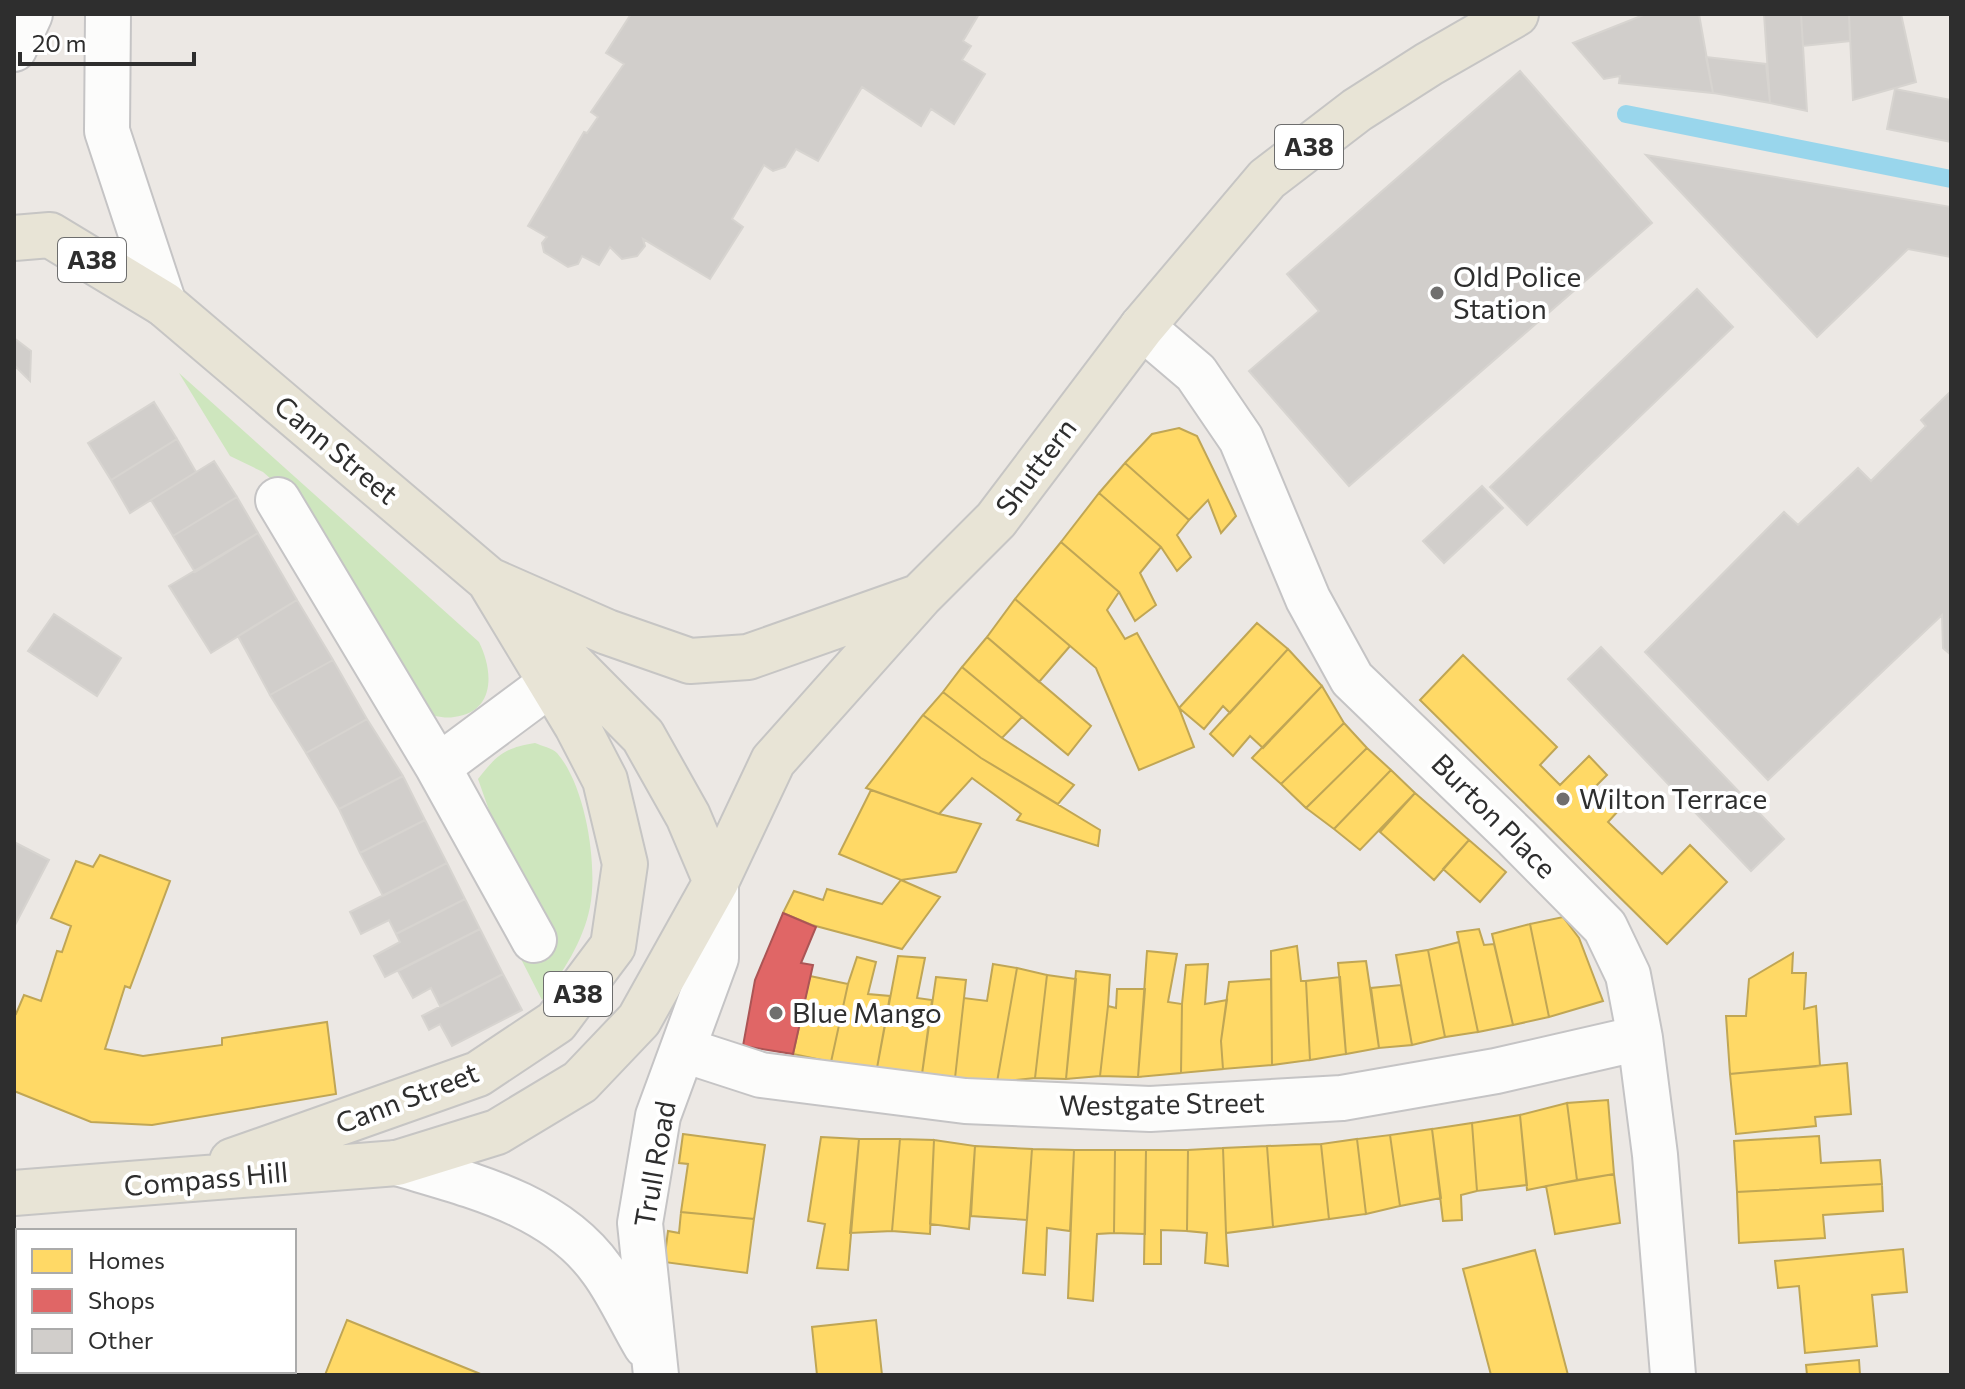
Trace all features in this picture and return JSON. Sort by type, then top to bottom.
[{"type":"main road","name":"A38","points":[[1142,327],[1267,179],[1357,110],[1516,14]]},
{"type":"main road","name":"A38","points":[[14,238],[50,235],[164,304]]},
{"type":"main road","name":"Cann Street","points":[[164,304],[489,580],[577,726],[605,780],[625,864],[613,946],[556,1022],[478,1074],[166,1183]]},
{"type":"main road","name":"Shuttern","points":[[920,596],[996,520],[1142,327]]},
{"type":"main road","name":"A38","points":[[489,580],[607,632],[690,661],[748,657],[920,596]]},
{"type":"main road","name":"A38","points":[[489,580],[643,736],[688,816],[716,882]]},
{"type":"main road","name":"A38","points":[[397,1163],[497,1132],[580,1082],[639,1020],[716,882],[773,761],[920,596]]},
{"type":"main road","name":"Compass Hill","points":[[14,1193],[397,1163]]},
{"type":"street","points":[[14,49],[30,14]]},
{"type":"street","points":[[108,14],[107,131],[164,304]]},
{"type":"street","name":"Burton Place","points":[[1142,327],[1196,373],[1241,439],[1308,599],[1352,679],[1605,927],[1628,975],[1640,1038],[1655,1155],[1673,1375]]},
{"type":"street","points":[[278,500],[438,767],[534,940]]},
{"type":"street","points":[[438,767],[551,683]]},
{"type":"street","name":"Trull Road","points":[[654,1366],[640,1223],[658,1116],[716,958],[716,882]]},
{"type":"street","name":"Westgate Street","points":[[684,1050],[761,1075],[965,1101],[1150,1109],[1342,1098],[1496,1071],[1640,1038]]},
{"type":"street","name":"Trull Road","points":[[397,1163],[495,1194],[543,1215],[602,1269],[654,1366]]},
{"type":"green space","points":[[179,373],[479,642],[487,666],[488,689],[477,707],[467,714],[450,717],[422,713],[302,506],[263,472],[230,456]]},
{"type":"green space","points":[[535,743],[557,753],[576,785],[587,827],[592,870],[590,907],[582,932],[565,967],[542,1000],[520,957],[557,934],[490,813],[478,779],[502,754]]},
{"type":"building: Homes","points":[[1179,428],[1197,436],[1236,516],[1221,533],[1208,500],[1189,520],[1125,463],[1152,434]]},
{"type":"building: Homes","points":[[1125,463],[1189,520],[1177,535],[1191,557],[1177,571],[1161,547],[1099,493]]},
{"type":"building: Homes","points":[[1099,493],[1161,547],[1140,573],[1156,605],[1135,621],[1119,592],[1061,542]]},
{"type":"building: Homes","points":[[1061,542],[1119,592],[1107,610],[1125,639],[1137,633],[1179,708],[1194,747],[1139,770],[1096,668],[1015,599]]},
{"type":"building: Homes","points":[[1015,599],[1070,646],[1039,682],[987,637]]},
{"type":"building: Homes","points":[[1257,623],[1288,649],[1230,713],[1223,706],[1204,729],[1179,708]]},
{"type":"building: Homes","points":[[987,637],[1091,726],[1068,755],[962,667]]},
{"type":"building: Homes","points":[[1288,649],[1322,686],[1263,748],[1250,736],[1233,756],[1210,734]]},
{"type":"building: Homes","name":"Wilton Terrace","points":[[1463,655],[1557,747],[1540,765],[1560,785],[1589,756],[1607,775],[1595,787],[1619,810],[1608,822],[1662,874],[1690,845],[1727,882],[1667,944],[1420,700]]},
{"type":"building: Homes","points":[[962,667],[1022,717],[1002,738],[943,692]]},
{"type":"building: Homes","points":[[1322,686],[1344,723],[1281,784],[1252,758]]},
{"type":"building: Homes","points":[[943,692],[1002,738],[1074,785],[1058,804],[981,758],[923,715]]},
{"type":"building: Homes","points":[[923,715],[981,758],[1100,830],[1098,846],[1017,820],[1021,814],[972,778],[939,814],[866,788]]},
{"type":"building: Homes","points":[[1344,723],[1367,748],[1306,808],[1281,784]]},
{"type":"building: Homes","points":[[1367,748],[1391,770],[1334,829],[1306,808]]},
{"type":"building: Homes","points":[[1391,770],[1415,793],[1360,850],[1334,829]]},
{"type":"building: Homes","points":[[871,790],[939,814],[981,824],[956,872],[901,880],[839,854]]},
{"type":"building: Homes","points":[[1415,793],[1469,840],[1434,880],[1380,832]]},
{"type":"building: Homes","points":[[1469,840],[1506,872],[1480,902],[1443,869]]},
{"type":"building: Homes","points":[[100,855],[170,881],[130,988],[125,986],[105,1049],[143,1056],[222,1045],[222,1038],[327,1022],[336,1094],[152,1125],[91,1122],[14,1091],[14,1013],[24,995],[41,1001],[57,951],[62,952],[71,926],[51,918],[76,861],[93,867]]},
{"type":"building: Homes","points":[[901,880],[940,897],[902,949],[812,925],[783,913],[794,891],[823,900],[827,889],[882,904]]},
{"type":"building: Homes","points":[[1563,917],[1579,938],[1603,1001],[1549,1017],[1530,924]]},
{"type":"building: Homes","points":[[1530,924],[1549,1017],[1513,1025],[1492,934]]},
{"type":"building: Homes","points":[[1479,929],[1484,945],[1494,944],[1513,1025],[1478,1032],[1457,932]]},
{"type":"building: Homes","points":[[1459,942],[1478,1032],[1445,1037],[1428,950]]},
{"type":"building: Homes","points":[[1297,946],[1301,981],[1306,981],[1310,1060],[1272,1065],[1271,951]]},
{"type":"building: Homes","points":[[1428,950],[1445,1037],[1412,1045],[1396,955]]},
{"type":"building: Homes","points":[[1147,951],[1177,954],[1168,1002],[1182,1004],[1181,1073],[1138,1077]]},
{"type":"building: Homes","points":[[1793,953],[1792,973],[1806,973],[1804,1009],[1816,1006],[1820,1066],[1730,1074],[1726,1016],[1746,1016],[1749,979]]},
{"type":"building: Homes","points":[[898,956],[925,958],[917,998],[932,1000],[922,1074],[877,1068]]},
{"type":"building: Homes","points":[[857,957],[876,962],[868,994],[890,996],[877,1068],[831,1062]]},
{"type":"building: Homes","points":[[1366,961],[1379,1048],[1346,1054],[1338,963]]},
{"type":"building: Homes","points":[[993,964],[1017,968],[997,1082],[955,1078],[964,998],[987,1001]]},
{"type":"building: Homes","points":[[1208,964],[1205,1004],[1227,1000],[1221,1041],[1223,1069],[1181,1073],[1186,965]]},
{"type":"building: Homes","points":[[1017,968],[1047,975],[1035,1078],[997,1082]]},
{"type":"building: Homes","points":[[1076,971],[1110,975],[1108,1006],[1100,1076],[1066,1079]]},
{"type":"building: Homes","points":[[1047,975],[1076,979],[1066,1079],[1035,1078]]},
{"type":"building: Homes","points":[[810,976],[848,984],[831,1062],[793,1054]]},
{"type":"building: Homes","points":[[936,977],[966,980],[955,1078],[922,1074]]},
{"type":"building: Homes","points":[[1340,977],[1346,1054],[1310,1060],[1306,981]]},
{"type":"building: Homes","points":[[1271,979],[1272,1065],[1223,1069],[1221,1041],[1229,982]]},
{"type":"building: Homes","points":[[1401,985],[1412,1045],[1379,1048],[1371,988]]},
{"type":"building: Homes","points":[[1117,989],[1145,989],[1138,1077],[1100,1076],[1108,1006],[1116,1008]]},
{"type":"building: Homes","points":[[1847,1063],[1851,1114],[1815,1117],[1816,1126],[1736,1134],[1730,1074]]},
{"type":"building: Homes","points":[[1608,1100],[1614,1174],[1577,1180],[1567,1103]]},
{"type":"building: Homes","points":[[1567,1103],[1577,1180],[1527,1190],[1520,1115]]},
{"type":"building: Homes","points":[[1520,1115],[1527,1185],[1477,1191],[1472,1123]]},
{"type":"building: Homes","points":[[1472,1123],[1477,1191],[1461,1195],[1462,1220],[1443,1221],[1432,1129]]},
{"type":"building: Homes","points":[[1432,1129],[1441,1198],[1400,1206],[1390,1135]]},
{"type":"building: Homes","points":[[683,1134],[765,1145],[754,1219],[681,1212],[688,1164],[679,1163]]},
{"type":"building: Homes","points":[[1390,1135],[1400,1206],[1366,1214],[1357,1139]]},
{"type":"building: Homes","points":[[1819,1136],[1821,1163],[1880,1160],[1882,1184],[1737,1192],[1734,1141]]},
{"type":"building: Homes","points":[[821,1137],[859,1139],[848,1270],[817,1268],[825,1224],[808,1221]]},
{"type":"building: Homes","points":[[859,1139],[900,1139],[892,1231],[850,1233]]},
{"type":"building: Homes","points":[[900,1139],[934,1140],[930,1234],[892,1231]]},
{"type":"building: Homes","points":[[1357,1139],[1366,1214],[1329,1219],[1321,1144]]},
{"type":"building: Homes","points":[[934,1140],[975,1146],[969,1229],[930,1224]]},
{"type":"building: Homes","points":[[1321,1144],[1329,1219],[1273,1227],[1267,1146]]},
{"type":"building: Homes","points":[[975,1146],[1032,1149],[1027,1220],[971,1216]]},
{"type":"building: Homes","points":[[1267,1146],[1273,1227],[1226,1233],[1223,1148]]},
{"type":"building: Homes","points":[[1223,1148],[1228,1266],[1205,1263],[1207,1233],[1187,1231],[1188,1150]]},
{"type":"building: Homes","points":[[1032,1149],[1074,1150],[1070,1231],[1047,1228],[1045,1275],[1023,1273]]},
{"type":"building: Homes","points":[[1074,1150],[1115,1150],[1114,1233],[1097,1234],[1093,1301],[1068,1298]]},
{"type":"building: Homes","points":[[1115,1150],[1146,1150],[1145,1234],[1114,1233]]},
{"type":"building: Homes","points":[[1146,1150],[1188,1150],[1187,1231],[1161,1230],[1161,1264],[1144,1264]]},
{"type":"building: Homes","points":[[1614,1174],[1620,1223],[1555,1234],[1546,1186]]},
{"type":"building: Homes","points":[[1882,1184],[1883,1211],[1823,1215],[1825,1238],[1739,1243],[1737,1192]]},
{"type":"building: Homes","points":[[681,1212],[754,1219],[747,1273],[664,1262],[668,1231],[679,1233]]},
{"type":"building: Homes","points":[[1903,1249],[1907,1292],[1872,1295],[1877,1346],[1805,1353],[1799,1286],[1778,1288],[1775,1261]]},
{"type":"building: Homes","points":[[1535,1250],[1568,1375],[1491,1375],[1463,1269]]},
{"type":"building: Homes","points":[[347,1320],[483,1375],[325,1375]]},
{"type":"building: Homes","points":[[876,1320],[882,1375],[817,1375],[812,1327]]},
{"type":"building: Homes","points":[[1859,1360],[1860,1375],[1807,1375],[1806,1365]]},
{"type":"building: Shops","name":"Blue Mango","points":[[783,913],[816,927],[801,963],[813,965],[793,1054],[743,1046],[755,980]]},
{"type":"building: Other","points":[[631,14],[979,14],[963,41],[971,46],[962,60],[985,74],[954,124],[931,109],[921,126],[862,87],[818,161],[796,149],[785,167],[773,171],[764,165],[732,219],[743,227],[710,279],[643,239],[645,246],[637,256],[622,259],[610,247],[599,265],[582,256],[578,264],[568,267],[544,252],[542,243],[547,237],[528,226],[584,132],[587,133],[598,117],[591,112],[624,64],[606,53]]},
{"type":"building: Other","points":[[1646,14],[1699,14],[1713,93],[1619,83],[1620,76],[1604,79],[1573,43]]},
{"type":"building: Other","points":[[1764,14],[1801,14],[1807,111],[1770,103]]},
{"type":"building: Other","points":[[1801,14],[1849,14],[1850,41],[1803,46]]},
{"type":"building: Other","points":[[1849,14],[1901,14],[1916,82],[1853,100]]},
{"type":"building: Other","points":[[1706,57],[1766,64],[1770,103],[1713,93]]},
{"type":"building: Other","name":"Old Police Station","points":[[1520,71],[1652,223],[1349,486],[1249,371],[1319,311],[1287,274]]},
{"type":"building: Other","points":[[1895,89],[1951,100],[1951,142],[1887,129]]},
{"type":"building: Other","points":[[1646,155],[1951,207],[1951,257],[1908,249],[1817,337]]},
{"type":"building: Other","points":[[1697,289],[1733,327],[1527,525],[1490,487]]},
{"type":"building: Other","points":[[14,338],[31,351],[30,381],[16,367],[14,371]]},
{"type":"building: Other","points":[[1951,391],[1951,655],[1943,648],[1942,615],[1768,780],[1645,652],[1784,512],[1798,525],[1858,468],[1871,481],[1926,426],[1921,420]]},
{"type":"building: Other","points":[[154,402],[177,439],[111,480],[88,443]]},
{"type":"building: Other","points":[[177,439],[196,472],[130,513],[111,480]]},
{"type":"building: Other","points":[[214,461],[237,497],[173,536],[151,500]]},
{"type":"building: Other","points":[[1482,486],[1503,508],[1444,563],[1423,541]]},
{"type":"building: Other","points":[[237,497],[258,533],[195,572],[173,536]]},
{"type":"building: Other","points":[[258,533],[297,600],[211,653],[169,586]]},
{"type":"building: Other","points":[[297,600],[333,660],[270,695],[238,636]]},
{"type":"building: Other","points":[[54,614],[121,658],[97,696],[28,651]]},
{"type":"building: Other","points":[[1601,647],[1784,839],[1751,871],[1568,679]]},
{"type":"building: Other","points":[[333,660],[367,719],[306,753],[270,695]]},
{"type":"building: Other","points":[[367,719],[403,776],[339,809],[306,753]]},
{"type":"building: Other","points":[[403,776],[425,820],[360,853],[339,809]]},
{"type":"building: Other","points":[[425,820],[447,863],[383,896],[360,853]]},
{"type":"building: Other","points":[[14,842],[49,860],[14,927]]},
{"type":"building: Other","points":[[447,863],[465,899],[396,934],[389,920],[361,934],[350,912]]},
{"type":"building: Other","points":[[465,899],[480,929],[385,977],[374,956],[400,942],[396,934]]},
{"type":"building: Other","points":[[480,929],[503,974],[440,1006],[431,988],[413,998],[398,971]]},
{"type":"building: Other","points":[[503,974],[522,1010],[452,1046],[440,1024],[429,1030],[422,1016]]},
{"type":"waterway","points":[[1626,114],[1951,179]]},
{"type":"place","name":"Old Police Station","points":[[1437,293]]},
{"type":"place","name":"Wilton Terrace","points":[[1563,799]]},
{"type":"place","name":"Blue Mango","points":[[776,1013]]}]
